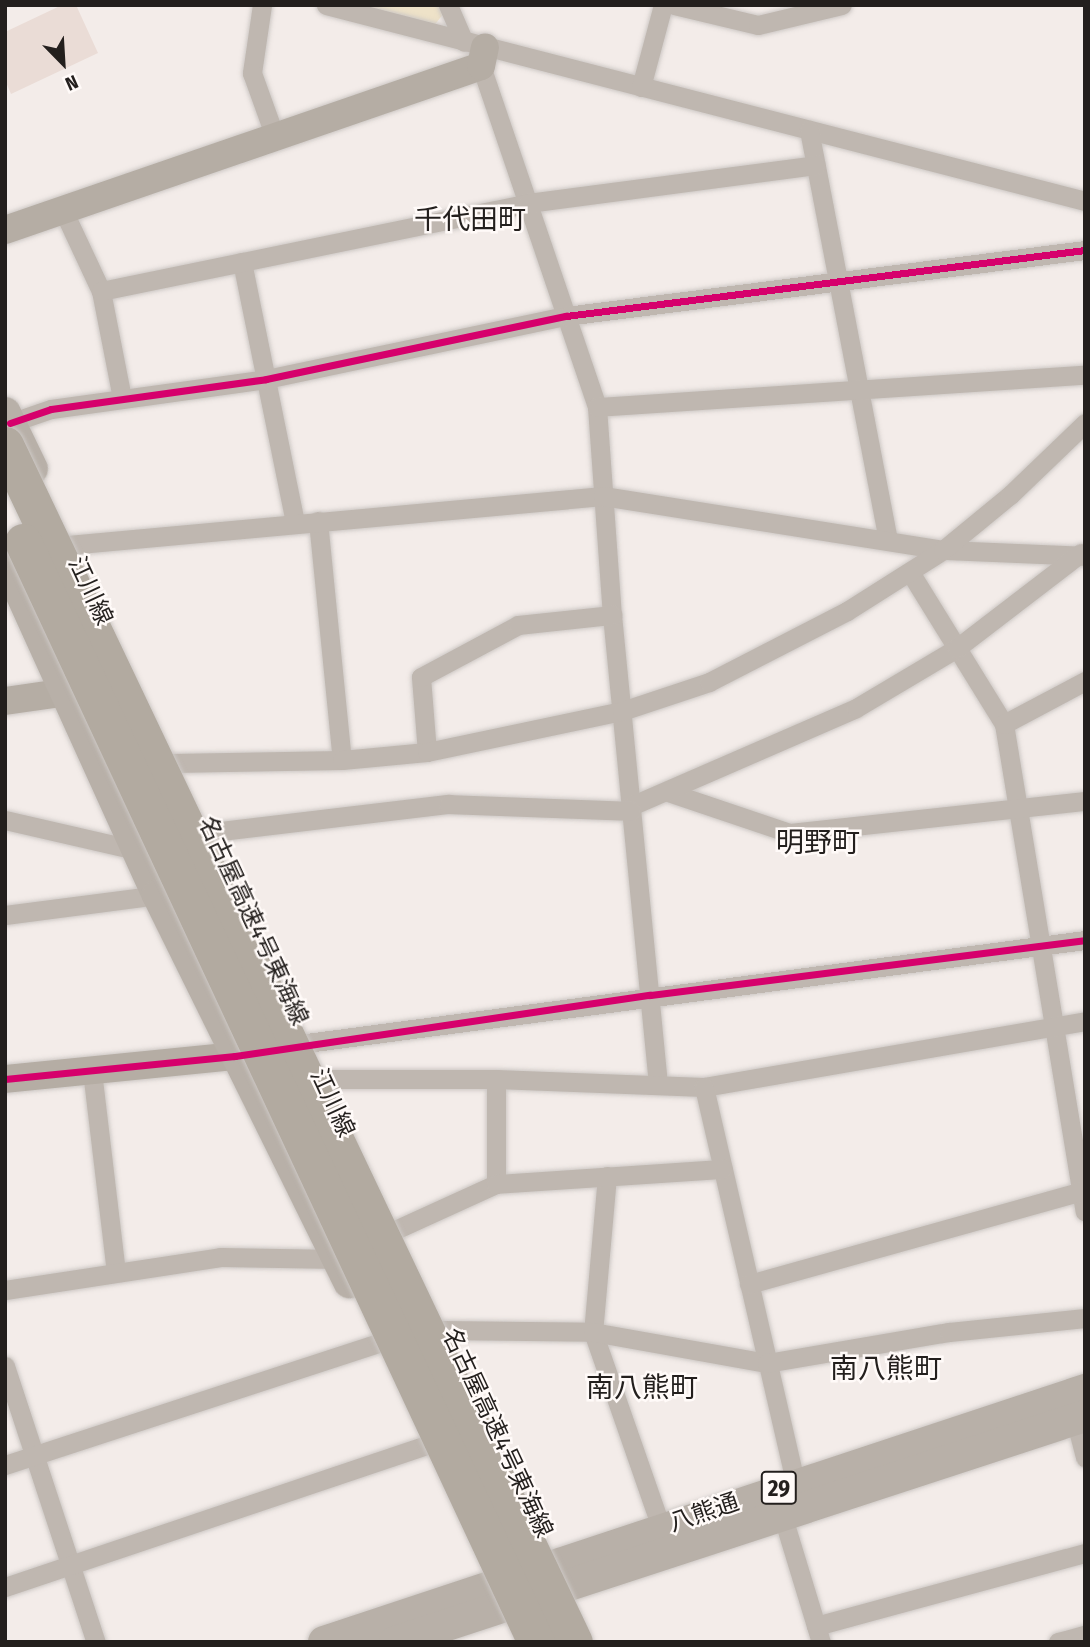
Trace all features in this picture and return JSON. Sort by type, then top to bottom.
[{"type":"highway","name":"名古屋高速4号東海線","points":[[7,427],[574,1642]]},
{"type":"highway","name":"名古屋高速4号東海線","points":[[5,504],[536,1642]]},
{"type":"main road","name":"江川線","points":[[7,427],[68,545],[588,1642]]},
{"type":"main road","points":[[5,558],[68,692],[136,850],[235,1056],[430,1444],[515,1642]]},
{"type":"main road","name":"八熊通","points":[[557,1577],[661,1527],[794,1482],[1079,1405]]},
{"type":"main road","name":"八熊通","points":[[324,1642],[782,1514],[1079,1405]]},
{"type":"main road","name":"八熊通","points":[[395,1642],[496,1596]]},
{"type":"street","points":[[262,5],[252,73],[275,136]]},
{"type":"street","points":[[326,5],[477,51],[641,87],[1085,201]]},
{"type":"street","points":[[448,5],[477,51],[597,407],[612,615],[658,1085]]},
{"type":"street","points":[[641,87],[663,5]]},
{"type":"street","points":[[677,6],[758,25],[842,5]]},
{"type":"street","points":[[5,230],[275,136],[477,51]]},
{"type":"street","points":[[809,130],[888,539]]},
{"type":"street","points":[[101,291],[527,203],[816,165]]},
{"type":"street","points":[[63,210],[101,291],[122,398]]},
{"type":"street","points":[[7,427],[51,409],[266,379],[566,316],[1085,250]]},
{"type":"street","points":[[242,262],[295,523]]},
{"type":"street","points":[[597,407],[1085,375]]},
{"type":"street","points":[[171,763],[342,760],[428,752],[622,710],[709,682],[779,649],[943,550],[1010,495],[1085,423]]},
{"type":"street","points":[[68,545],[603,496],[888,539],[943,550],[1082,555]]},
{"type":"street","points":[[318,521],[342,760]]},
{"type":"street","points":[[204,833],[449,804],[631,808],[856,708],[957,648],[1082,555]]},
{"type":"street","points":[[909,572],[1004,724],[1052,1027],[1085,1211]]},
{"type":"street","points":[[428,752],[421,677],[518,625],[612,615]]},
{"type":"street","points":[[1004,724],[1085,681]]},
{"type":"street","points":[[5,701],[68,692]]},
{"type":"street","points":[[668,792],[790,833],[1085,801]]},
{"type":"street","points":[[5,820],[136,850]]},
{"type":"street","points":[[5,915],[158,895]]},
{"type":"street","points":[[5,1079],[235,1056],[303,1042],[1085,940]]},
{"type":"street","points":[[321,1079],[496,1079],[704,1087],[1085,1021]]},
{"type":"street","points":[[92,1071],[116,1272]]},
{"type":"street","points":[[496,1079],[496,1184]]},
{"type":"street","points":[[704,1087],[794,1482]]},
{"type":"street","points":[[393,1231],[496,1184],[723,1169]]},
{"type":"street","points":[[607,1176],[593,1332],[661,1527]]},
{"type":"street","points":[[749,1284],[1083,1190]]},
{"type":"street","points":[[5,1290],[220,1256],[338,1259]]},
{"type":"street","points":[[440,1330],[593,1332],[767,1363],[949,1332],[1085,1318]]},
{"type":"street","points":[[5,1465],[378,1343]]},
{"type":"street","points":[[5,1366],[96,1642]]},
{"type":"street","points":[[1079,1405],[1085,1457]]},
{"type":"street","points":[[5,1587],[430,1444]]},
{"type":"street","points":[[782,1514],[819,1634],[1085,1553]]},
{"type":"street","points":[[1058,1642],[1085,1635]]},
{"type":"shaded area","points":[[62,5],[76,5],[98,53],[11,94],[5,80],[5,32]]},
{"type":"shaded area","points":[[356,5],[440,5],[444,13],[433,27]]},
{"type":"cycle path","points":[[10,423],[51,409],[266,379],[566,316],[1085,250]]},
{"type":"cycle path","points":[[5,1079],[235,1056],[650,995],[1085,940]]},
{"type":"district","name":"千代田町","points":[[470,220]]},
{"type":"district","name":"明野町","points":[[818,843]]},
{"type":"district","name":"南八熊町","points":[[886,1369]]},
{"type":"district","name":"南八熊町","points":[[642,1388]]}]
